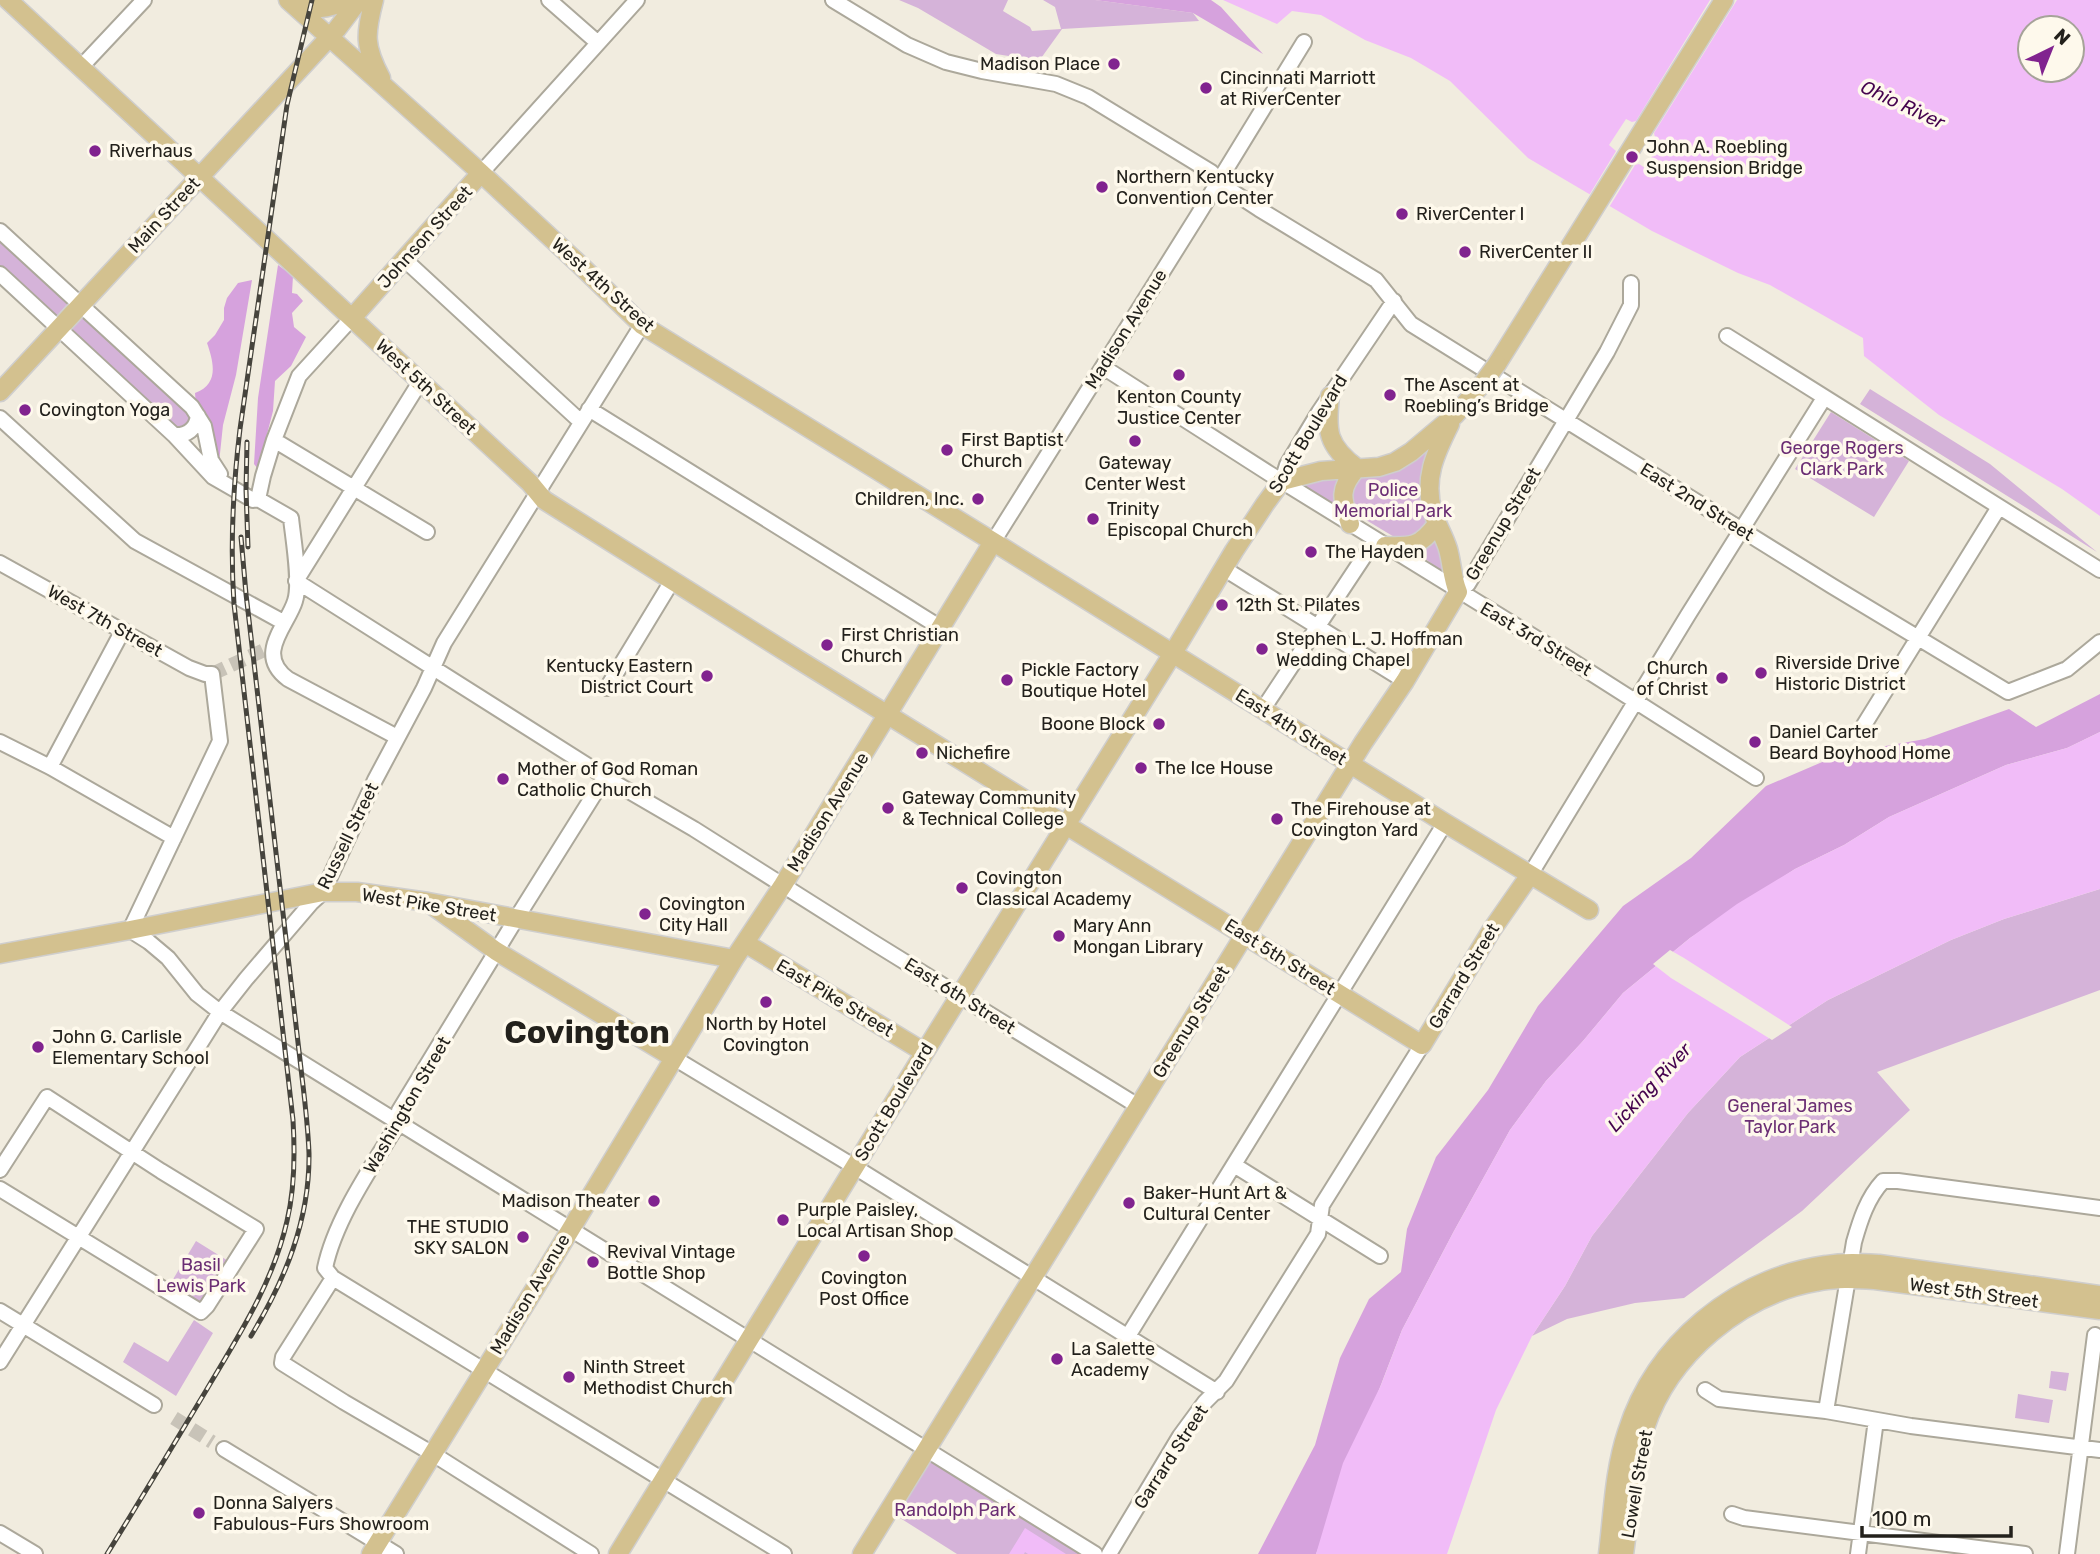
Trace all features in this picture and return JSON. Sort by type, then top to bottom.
[{"type":"main road","name":"West 5th Street","points":[[8,0],[201,176],[530,483],[544,500],[889,715]]},
{"type":"main road","points":[[289,1],[321,9],[331,8],[347,0]]},
{"type":"main road","name":"Main Street","points":[[0,392],[329,38],[359,0]]},
{"type":"main road","points":[[374,0],[367,37],[369,52],[388,90]]},
{"type":"main road","points":[[1282,481],[1321,471],[1379,467],[1395,462],[1455,415],[1497,364],[1724,0]]},
{"type":"main road","name":"West 4th Street","points":[[289,1],[481,173],[642,325],[993,542]]},
{"type":"main road","name":"Johnson Street","points":[[352,318],[481,173]]},
{"type":"main road","points":[[1330,396],[1327,420],[1331,442],[1343,458],[1357,468]]},
{"type":"main road","points":[[1455,415],[1431,467],[1428,484],[1432,510],[1447,547],[1458,592]]},
{"type":"main road","points":[[1350,524],[1342,499],[1343,489],[1357,468]]},
{"type":"main road","name":"Scott Boulevard","points":[[618,1554],[1223,568],[1282,481]]},
{"type":"main road","points":[[1380,543],[1408,547],[1419,543],[1437,524]]},
{"type":"main road","name":"Madison Avenue","points":[[375,1549],[734,959],[889,715],[993,542]]},
{"type":"main road","name":"East 4th Street","points":[[993,542],[1589,910]]},
{"type":"main road","name":"Greenup Street","points":[[862,1554],[1458,592]]},
{"type":"main road","name":"East 5th Street","points":[[889,715],[1422,1045]]},
{"type":"main road","name":"Garrard Street","points":[[1422,1045],[1491,930],[1530,875]]},
{"type":"main road","name":"West Pike Street","points":[[0,954],[323,892],[357,892],[428,902],[734,959]]},
{"type":"main road","points":[[428,902],[496,951],[674,1058]]},
{"type":"main road","name":"East Pike Street","points":[[745,943],[924,1052]]},
{"type":"main road","name":"West 5th Street","points":[[1850,1271],[1879,1264],[2100,1295]]},
{"type":"main road","name":"Lowell Street","points":[[1608,1554],[1626,1435],[1647,1386],[1670,1353],[1700,1322],[1738,1296],[1770,1280],[1810,1268],[1850,1271]]},
{"type":"main road","name":"West 5th Street","points":[[1850,1271],[1875,1280],[2100,1310]]},
{"type":"main road","name":"Lowell Street","points":[[1624,1554],[1637,1462],[1646,1426],[1660,1397],[1682,1364],[1724,1323],[1757,1303],[1798,1286],[1850,1271]]},
{"type":"street","points":[[81,67],[144,0]]},
{"type":"street","points":[[549,0],[598,43]]},
{"type":"street","name":"Johnson Street","points":[[481,173],[637,0]]},
{"type":"street","name":"East 2nd Street","points":[[833,0],[907,45],[946,62],[1056,84],[1088,97],[1211,172],[1259,209],[1376,280],[1411,324],[2008,692],[2067,668],[2100,642]]},
{"type":"street","name":"Madison Avenue","points":[[993,542],[1304,42]]},
{"type":"street","points":[[0,230],[192,407],[206,432],[211,460],[216,469],[220,474],[254,492],[258,499]]},
{"type":"street","points":[[405,260],[581,422]]},
{"type":"street","points":[[0,274],[174,435],[217,480],[253,499],[258,499],[291,519],[295,601],[277,635],[276,666],[281,674],[397,737]]},
{"type":"street","name":"Greenup Street","points":[[1458,592],[1468,584],[1607,352],[1631,305],[1631,283]]},
{"type":"street","name":"Scott Boulevard","points":[[1282,481],[1287,465],[1394,301]]},
{"type":"street","name":"Johnson Street","points":[[258,499],[274,440],[299,376],[352,318]]},
{"type":"street","name":"Russell Street","points":[[0,1362],[220,1012],[323,892],[375,780],[424,688],[444,643],[642,325]]},
{"type":"street","points":[[1727,336],[2100,570]]},
{"type":"street","name":"East 3rd Street","points":[[1103,367],[1756,778]]},
{"type":"street","points":[[296,581],[420,382]]},
{"type":"street","name":"Garrard Street","points":[[1530,875],[1824,398]]},
{"type":"street","points":[[589,409],[941,628]]},
{"type":"street","points":[[174,435],[191,431],[198,416]]},
{"type":"street","points":[[0,418],[135,541],[283,622]]},
{"type":"street","points":[[274,440],[427,532]]},
{"type":"street","points":[[1864,725],[1999,507]]},
{"type":"street","points":[[1263,709],[1317,625],[1380,543]]},
{"type":"street","name":"West 7th Street","points":[[0,563],[189,667],[212,674],[220,741],[174,838]]},
{"type":"street","points":[[1223,568],[1405,681]]},
{"type":"street","name":"East 6th Street","points":[[296,581],[605,777],[694,829],[1138,1106]]},
{"type":"street","points":[[607,688],[672,581]]},
{"type":"street","points":[[50,767],[123,631]]},
{"type":"street","points":[[0,742],[50,767],[174,838],[130,930],[168,958],[197,994],[220,1012],[1096,1554]]},
{"type":"street","name":"Washington Street","points":[[333,1278],[325,1268],[334,1240],[355,1195],[399,1122],[399,1111],[605,777]]},
{"type":"street","points":[[1128,1336],[1445,823]]},
{"type":"street","name":"Garrard Street","points":[[1110,1554],[1180,1436],[1205,1402],[1226,1381],[1318,1234],[1322,1205],[1422,1045]]},
{"type":"street","points":[[674,1058],[1217,1392]]},
{"type":"street","points":[[0,1170],[47,1097],[256,1229],[201,1312],[0,1189]]},
{"type":"street","points":[[1234,1165],[1380,1256]]},
{"type":"street","points":[[1826,1411],[1854,1242],[1861,1217],[1873,1192],[1883,1181],[2100,1208]]},
{"type":"street","points":[[591,1554],[282,1363],[283,1357],[333,1278],[784,1554]]},
{"type":"street","points":[[0,1311],[154,1405]]},
{"type":"street","points":[[2067,1554],[2095,1335]]},
{"type":"street","points":[[1705,1390],[1720,1399],[1826,1411],[2100,1450]]},
{"type":"street","points":[[1858,1554],[1876,1420]]},
{"type":"street","points":[[224,1449],[375,1549],[396,1554]]},
{"type":"street","points":[[1732,1514],[1744,1518],[2025,1554]]},
{"type":"street","points":[[0,1533],[35,1554]]},
{"type":"green space","points":[[899,0],[1008,0],[1003,11],[1030,27],[1032,31],[1061,29],[1055,7],[1043,0],[1095,0],[1193,13],[1199,21],[1062,29],[1039,61],[996,54],[918,8]]},
{"type":"green space","points":[[0,235],[69,302],[56,317],[0,266]]},
{"type":"green space","points":[[83,315],[191,414],[192,423],[179,430],[175,428],[70,329]]},
{"type":"green space","points":[[1870,389],[1990,464],[2097,552],[1860,404]]},
{"type":"green space","name":"George Rogers Clark Park","points":[[1831,412],[1909,461],[1874,517],[1795,469]]},
{"type":"green space","name":"Police Memorial Park","points":[[1434,440],[1428,523],[1418,538],[1396,538],[1361,517],[1350,503],[1348,493],[1357,480]]},
{"type":"green space","points":[[1340,476],[1336,507],[1302,484],[1304,481]]},
{"type":"green space","points":[[1437,535],[1445,572],[1444,573],[1415,551]]},
{"type":"green space","name":"General James Taylor Park","points":[[2100,889],[2100,990],[1877,1072],[1910,1110],[1802,1211],[1684,1298],[1635,1303],[1567,1319],[1532,1336],[1565,1286],[1592,1236],[1688,1113],[1740,1057],[1828,1000],[1951,940],[2004,919]]},
{"type":"green space","name":"Basil Lewis Park","points":[[196,1241],[233,1264],[201,1312],[166,1291]]},
{"type":"green space","points":[[194,1320],[213,1333],[176,1396],[123,1362],[134,1342],[168,1362]]},
{"type":"green space","points":[[2051,1371],[2069,1373],[2066,1391],[2049,1388]]},
{"type":"green space","points":[[2018,1394],[2053,1400],[2049,1423],[2015,1418]]},
{"type":"green space","name":"Randolph Park","points":[[927,1449],[1095,1554],[957,1554],[889,1511]]},
{"type":"shaded area","points":[[1095,0],[1211,0],[1221,7],[1263,54],[1193,13]]},
{"type":"shaded area","points":[[278,265],[293,276],[292,293],[297,294],[303,301],[292,313],[294,327],[306,337],[291,366],[275,381],[273,411],[258,469],[254,464],[258,398]]},
{"type":"shaded area","points":[[252,280],[236,375],[223,425],[219,463],[196,406],[195,393],[203,389],[211,378],[213,365],[207,343],[224,320],[227,298],[238,283]]},
{"type":"shaded area","points":[[2100,694],[2100,732],[2067,748],[2006,765],[1889,817],[1844,845],[1795,869],[1690,938],[1623,993],[1546,1081],[1510,1130],[1454,1231],[1402,1330],[1316,1554],[1258,1554],[1315,1445],[1340,1358],[1369,1299],[1401,1272],[1407,1229],[1436,1157],[1488,1090],[1538,1006],[1623,906],[1691,858],[1766,786],[1841,754],[1925,739],[2009,709],[2036,727]]},
{"type":"water","name":"Ohio River","points":[[1223,0],[2100,0],[2100,516],[2062,489],[1939,415],[1864,356],[1863,338],[1770,285],[1738,273],[1652,231],[1528,158],[1450,81],[1411,58],[1365,40],[1321,15],[1292,11],[1277,24]]},
{"type":"water","name":"Licking River","points":[[2100,732],[2100,889],[2004,919],[1951,940],[1828,1000],[1740,1057],[1688,1113],[1592,1236],[1565,1286],[1532,1336],[1496,1410],[1447,1554],[1316,1554],[1343,1463],[1381,1385],[1402,1330],[1454,1231],[1510,1130],[1546,1081],[1623,993],[1690,938],[1737,904],[1889,817],[2006,765],[2067,748]]},
{"type":"water","points":[[1025,1528],[1066,1554],[1009,1554]]},
{"type":"pier","name":"John A. Roebling Suspension Bridge","points":[[1710,0],[1737,0],[1654,133],[1661,141],[1645,168],[1639,164],[1635,165],[1608,209],[1588,197],[1616,151],[1609,145],[1626,119],[1636,121]]},
{"type":"pier","points":[[1670,950],[1792,1027],[1772,1040],[1671,978],[1653,964]]},
{"type":"tunnel","points":[[212,674],[275,645]]},
{"type":"tunnel","points":[[174,1418],[212,1442]]},
{"type":"railway","points":[[107,1554],[254,1308],[281,1244],[292,1196],[293,1120],[234,604],[232,538],[240,429],[287,105],[312,0]]},
{"type":"railway","points":[[247,442],[248,547]]},
{"type":"railway","points":[[241,537],[309,1153],[305,1202],[293,1249],[275,1293],[251,1336]]},
{"type":"place","name":"Madison Place","points":[[1114,64]]},
{"type":"place","name":"Cincinnati Marriott at RiverCenter","points":[[1206,88]]},
{"type":"place","name":"Riverhaus","points":[[95,151]]},
{"type":"place","name":"John A. Roebling Suspension Bridge","points":[[1632,157]]},
{"type":"place","name":"Northern Kentucky Convention Center","points":[[1102,187]]},
{"type":"place","name":"RiverCenter I","points":[[1402,214]]},
{"type":"place","name":"RiverCenter II","points":[[1465,252]]},
{"type":"place","name":"Kenton County Justice Center","points":[[1179,375]]},
{"type":"place","name":"The Ascent at Roebling’s Bridge","points":[[1390,395]]},
{"type":"place","name":"Covington Yoga","points":[[25,410]]},
{"type":"place","name":"Gateway Center West","points":[[1135,441]]},
{"type":"place","name":"First Baptist Church","points":[[947,450]]},
{"type":"place","name":"Children, Inc.","points":[[978,499]]},
{"type":"place","name":"Trinity Episcopal Church","points":[[1093,519]]},
{"type":"place","name":"The Hayden","points":[[1311,552]]},
{"type":"place","name":"12th St. Pilates","points":[[1222,605]]},
{"type":"place","name":"First Christian Church","points":[[827,645]]},
{"type":"place","name":"Stephen L. J. Hoffman Wedding Chapel","points":[[1262,649]]},
{"type":"place","name":"Riverside Drive Historic District","points":[[1761,673]]},
{"type":"place","name":"Kentucky Eastern District Court","points":[[707,676]]},
{"type":"place","name":"Church of Christ","points":[[1722,678]]},
{"type":"place","name":"Pickle Factory Boutique Hotel","points":[[1007,680]]},
{"type":"place","name":"Boone Block","points":[[1159,724]]},
{"type":"place","name":"Daniel Carter Beard Boyhood Home","points":[[1755,742]]},
{"type":"place","name":"Nichefire","points":[[922,753]]},
{"type":"place","name":"The Ice House","points":[[1141,768]]},
{"type":"place","name":"Mother of God Roman Catholic Church","points":[[503,779]]},
{"type":"place","name":"Gateway Community & Technical College","points":[[888,808]]},
{"type":"place","name":"The Firehouse at Covington Yard","points":[[1277,819]]},
{"type":"place","name":"Covington Classical Academy","points":[[962,888]]},
{"type":"place","name":"Covington City Hall","points":[[645,914]]},
{"type":"place","name":"Mary Ann Mongan Library","points":[[1059,936]]},
{"type":"place","name":"North by Hotel Covington","points":[[766,1002]]},
{"type":"place","name":"John G. Carlisle Elementary School","points":[[38,1047]]},
{"type":"place","name":"Madison Theater","points":[[654,1201]]},
{"type":"place","name":"Baker-Hunt Art & Cultural Center","points":[[1129,1203]]},
{"type":"place","name":"Purple Paisley, Local Artisan Shop","points":[[783,1220]]},
{"type":"place","name":"THE STUDIO SKY SALON","points":[[523,1237]]},
{"type":"place","name":"Covington Post Office","points":[[864,1256]]},
{"type":"place","name":"Revival Vintage Bottle Shop","points":[[593,1262]]},
{"type":"place","name":"La Salette Academy","points":[[1057,1359]]},
{"type":"place","name":"Ninth Street Methodist Church","points":[[569,1377]]},
{"type":"place","name":"Donna Salyers Fabulous-Furs Showroom","points":[[199,1513]]},
{"type":"district","name":"Covington","points":[[587,1032]]}]
